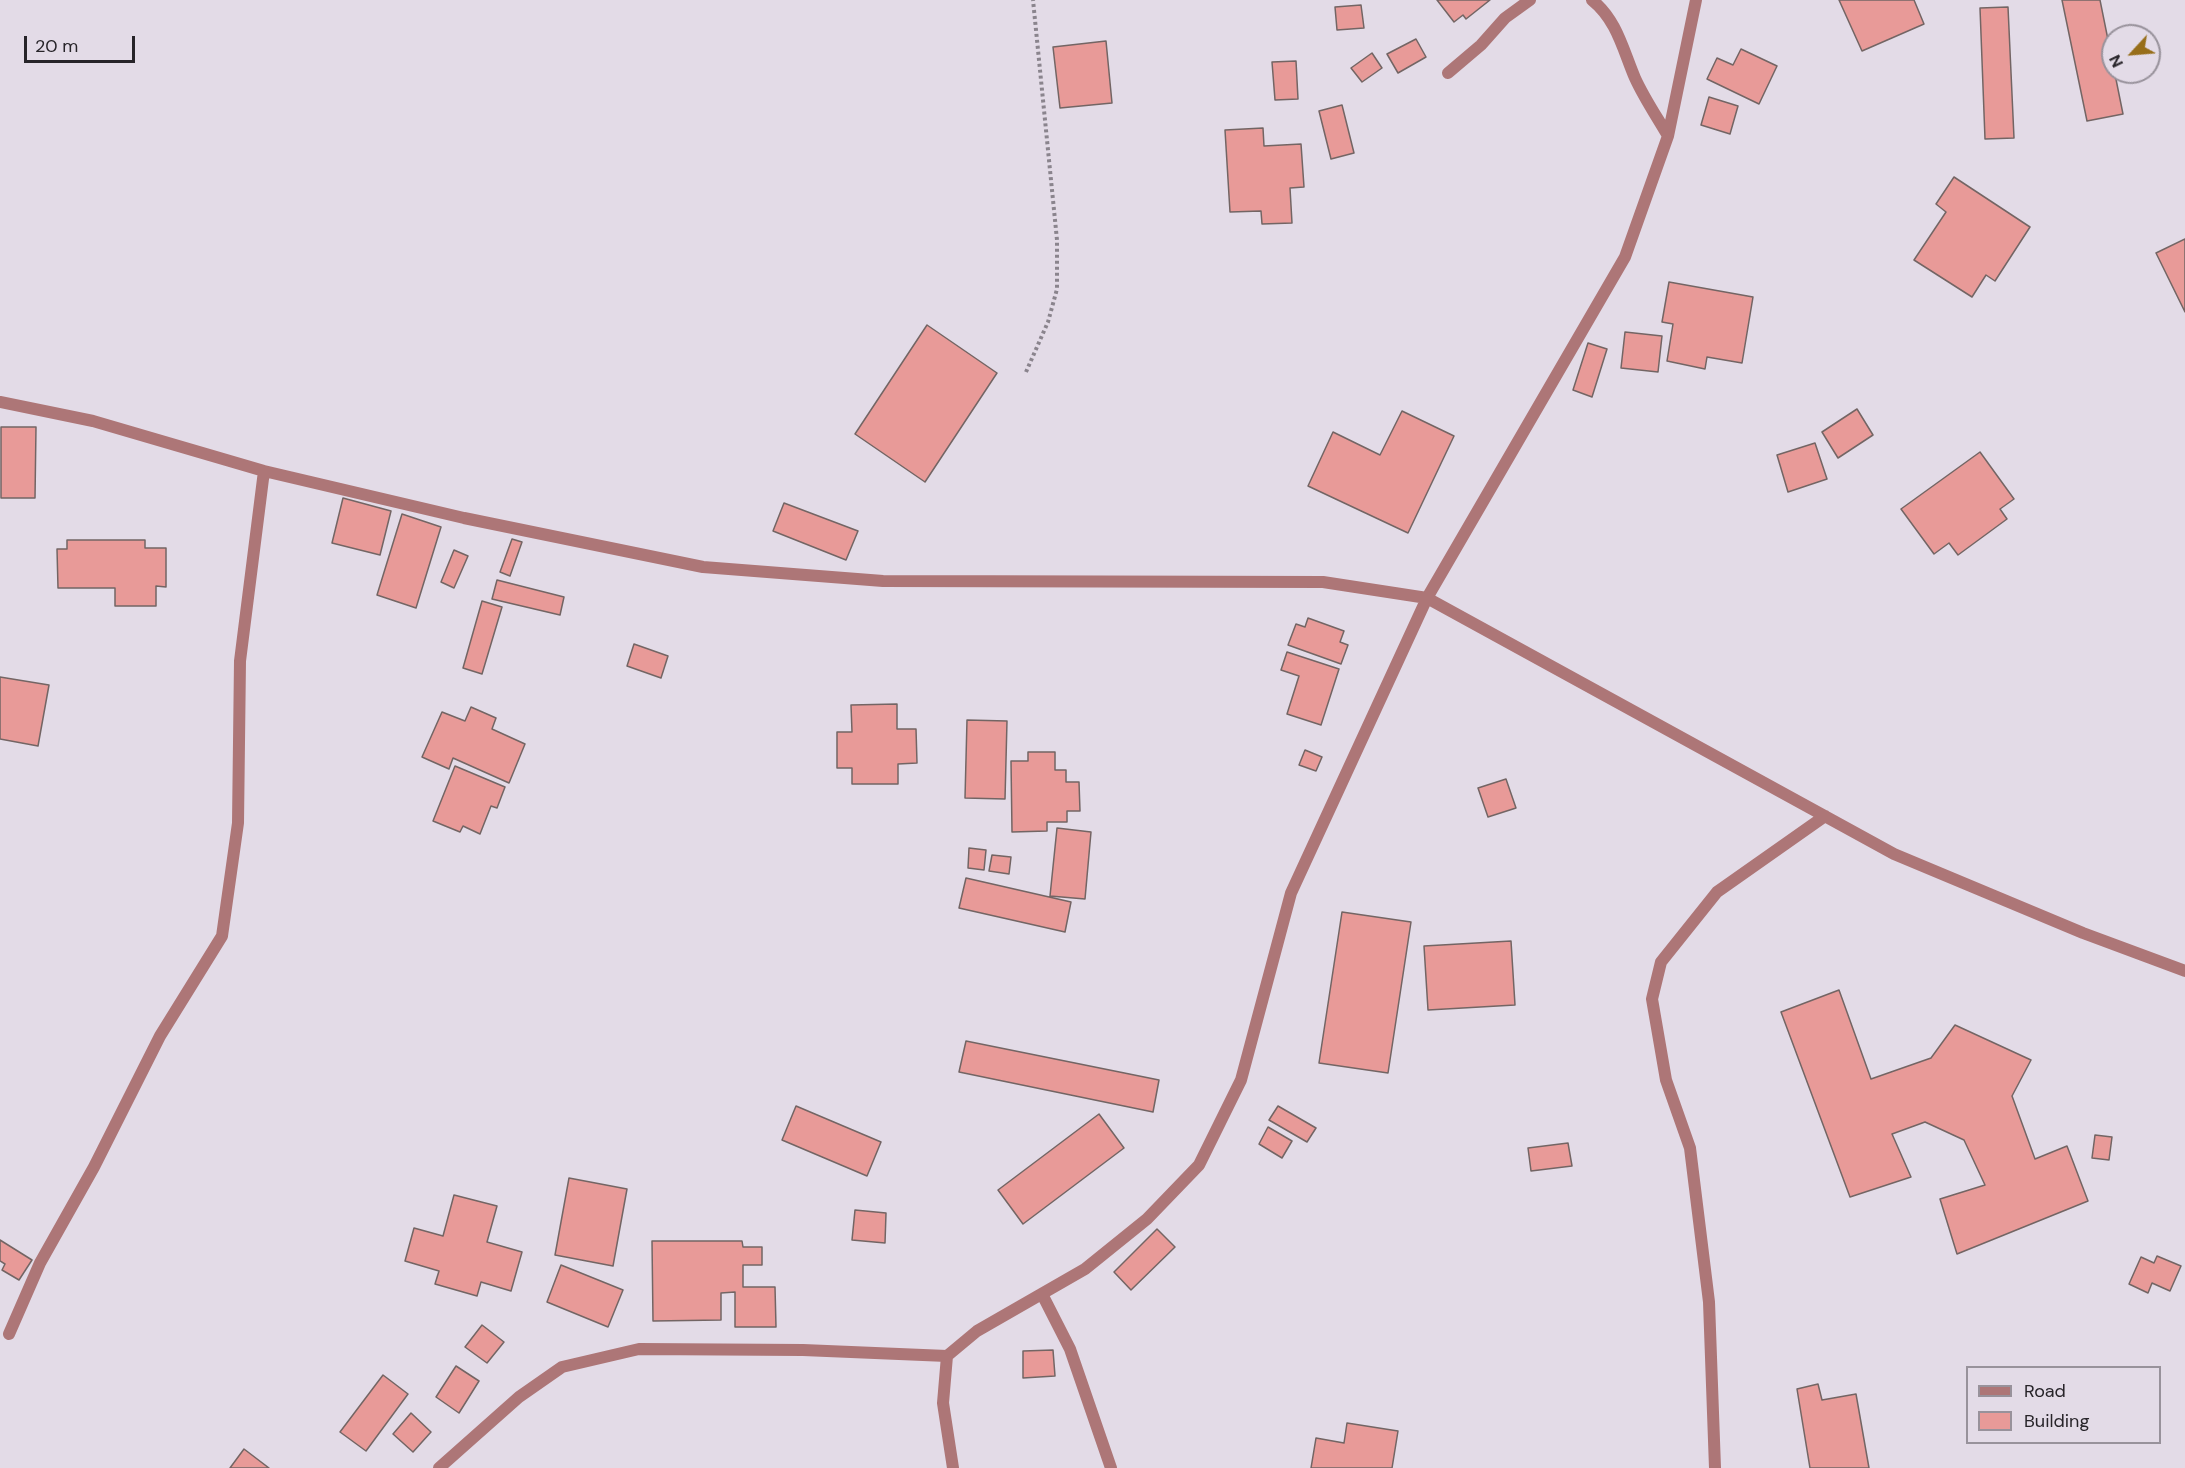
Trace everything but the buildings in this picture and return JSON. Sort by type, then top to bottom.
[{"type":"street","points":[[1448,73],[1481,45],[1505,18],[1530,0]]},
{"type":"street","points":[[1592,0],[1604,10],[1619,36],[1636,80],[1668,136]]},
{"type":"street","points":[[439,1468],[519,1397],[562,1367],[639,1349],[802,1350],[947,1356],[977,1331],[1085,1269],[1147,1219],[1199,1165],[1241,1080],[1291,893],[1428,598],[1625,257],[1668,136],[1696,0]]},
{"type":"street","points":[[0,402],[93,421],[264,471],[464,518],[703,567],[883,581],[1323,582],[1428,598],[1894,854],[2083,933],[2185,971]]},
{"type":"street","points":[[9,1334],[40,1263],[94,1167],[160,1036],[222,936],[238,823],[240,661],[264,471]]},
{"type":"street","points":[[1715,1468],[1708,1302],[1690,1148],[1666,1080],[1652,999],[1661,962],[1717,892],[1825,816]]},
{"type":"street","points":[[1042,1294],[1070,1349],[1111,1468]]},
{"type":"street","points":[[947,1356],[943,1403],[953,1468]]},
{"type":"path","points":[[1026,372],[1048,322],[1057,288],[1057,240],[1034,0]]}]
